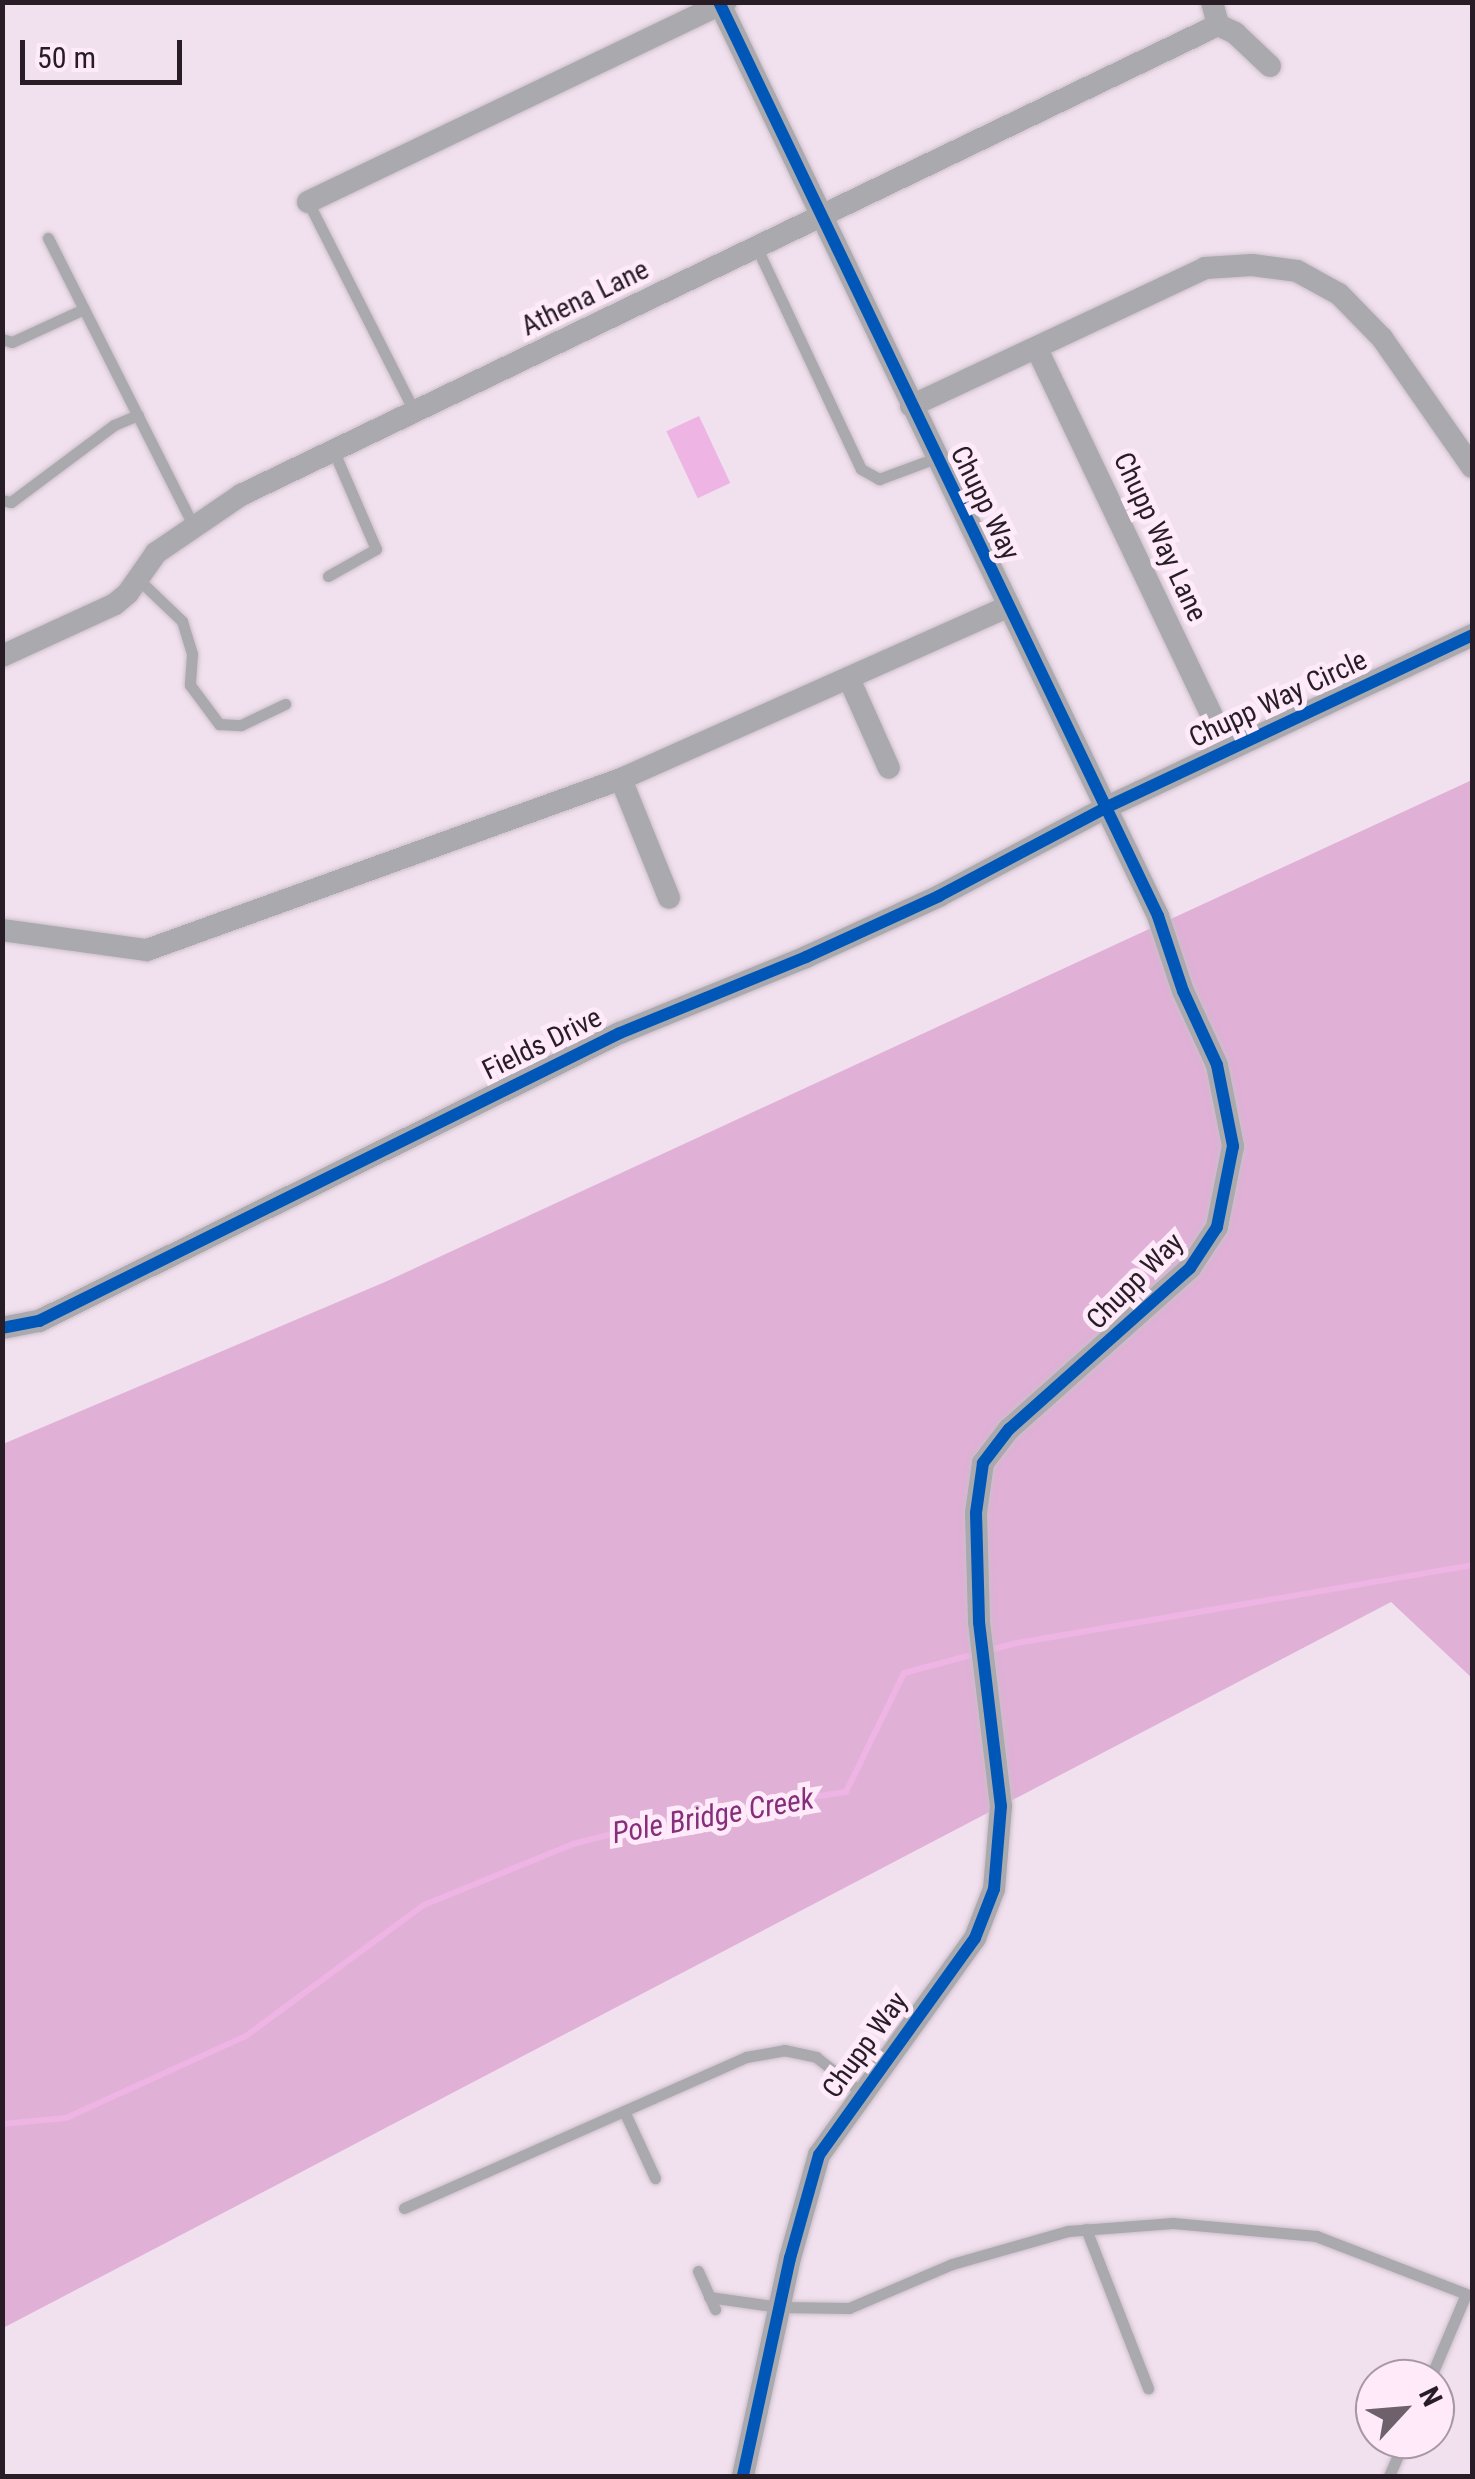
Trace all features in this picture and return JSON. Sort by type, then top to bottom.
[{"type":"street","points":[[308,202],[722,3]]},
{"type":"street","name":"Chupp Way","points":[[722,3],[910,406],[1158,916],[1183,991],[1217,1064],[1233,1146],[1217,1228],[1190,1268],[1009,1429],[982,1463],[976,1514],[980,1622],[1000,1806],[994,1888],[974,1938],[819,2155],[742,2476]]},
{"type":"street","name":"Athena Lane","points":[[2,656],[97,614],[128,593],[156,553],[241,496],[416,415],[1215,14],[1270,66]]},
{"type":"street","points":[[910,406],[1206,268],[1252,265],[1297,271],[1338,294],[1382,338],[1472,467]]},
{"type":"street","name":"Chupp Way Lane","points":[[1037,349],[1228,750]]},
{"type":"street","points":[[2,930],[147,950],[621,779],[850,681],[1008,607]]},
{"type":"street","name":"Chupp Way Circle","points":[[1105,808],[1472,635]]},
{"type":"street","points":[[850,681],[889,768]]},
{"type":"street","points":[[621,779],[669,898]]},
{"type":"street","name":"Fields Drive","points":[[2,1328],[39,1321],[620,1034],[806,957],[939,896],[1105,808]]},
{"type":"lane","points":[[308,202],[416,415]]},
{"type":"lane","points":[[48,238],[194,527]]},
{"type":"lane","points":[[756,246],[861,470],[879,479],[936,458]]},
{"type":"lane","points":[[2,339],[12,342],[84,309]]},
{"type":"lane","points":[[2,500],[11,502],[114,425],[138,416]]},
{"type":"lane","points":[[328,576],[376,549],[334,452]]},
{"type":"lane","points":[[138,579],[182,621],[192,654],[190,686],[218,724],[241,726],[284,704]]},
{"type":"lane","points":[[404,2208],[746,2058],[784,2050],[816,2057],[861,2092]]},
{"type":"lane","points":[[624,2111],[655,2178]]},
{"type":"lane","points":[[709,2296],[780,2307],[849,2308],[952,2264],[1086,2230],[1173,2223],[1316,2236],[1469,2296],[1439,2359]]},
{"type":"lane","points":[[1086,2230],[1148,2388]]},
{"type":"lane","points":[[698,2271],[716,2309]]},
{"type":"shaded area","points":[[699,416],[730,483],[698,498],[666,431]]},
{"type":"shaded area","points":[[1472,780],[1472,1678],[1391,1602],[3,2328],[3,1444],[385,1282]]},
{"type":"waterway","name":"Pole Bridge Creek","points":[[2,2124],[66,2118],[246,2036],[424,1905],[573,1844],[669,1819],[846,1792],[904,1673],[1017,1643],[1472,1565]]},
{"type":"cycle path","points":[[719,2],[1158,916],[1183,991],[1217,1065],[1233,1146],[1217,1227],[1190,1268],[1009,1429],[983,1463],[976,1513],[979,1622],[1001,1806],[994,1889],[975,1938],[819,2155],[790,2258],[743,2476]]},
{"type":"cycle path","points":[[2,1328],[39,1321],[620,1033],[806,957],[939,896],[1105,808],[1472,635]]}]
